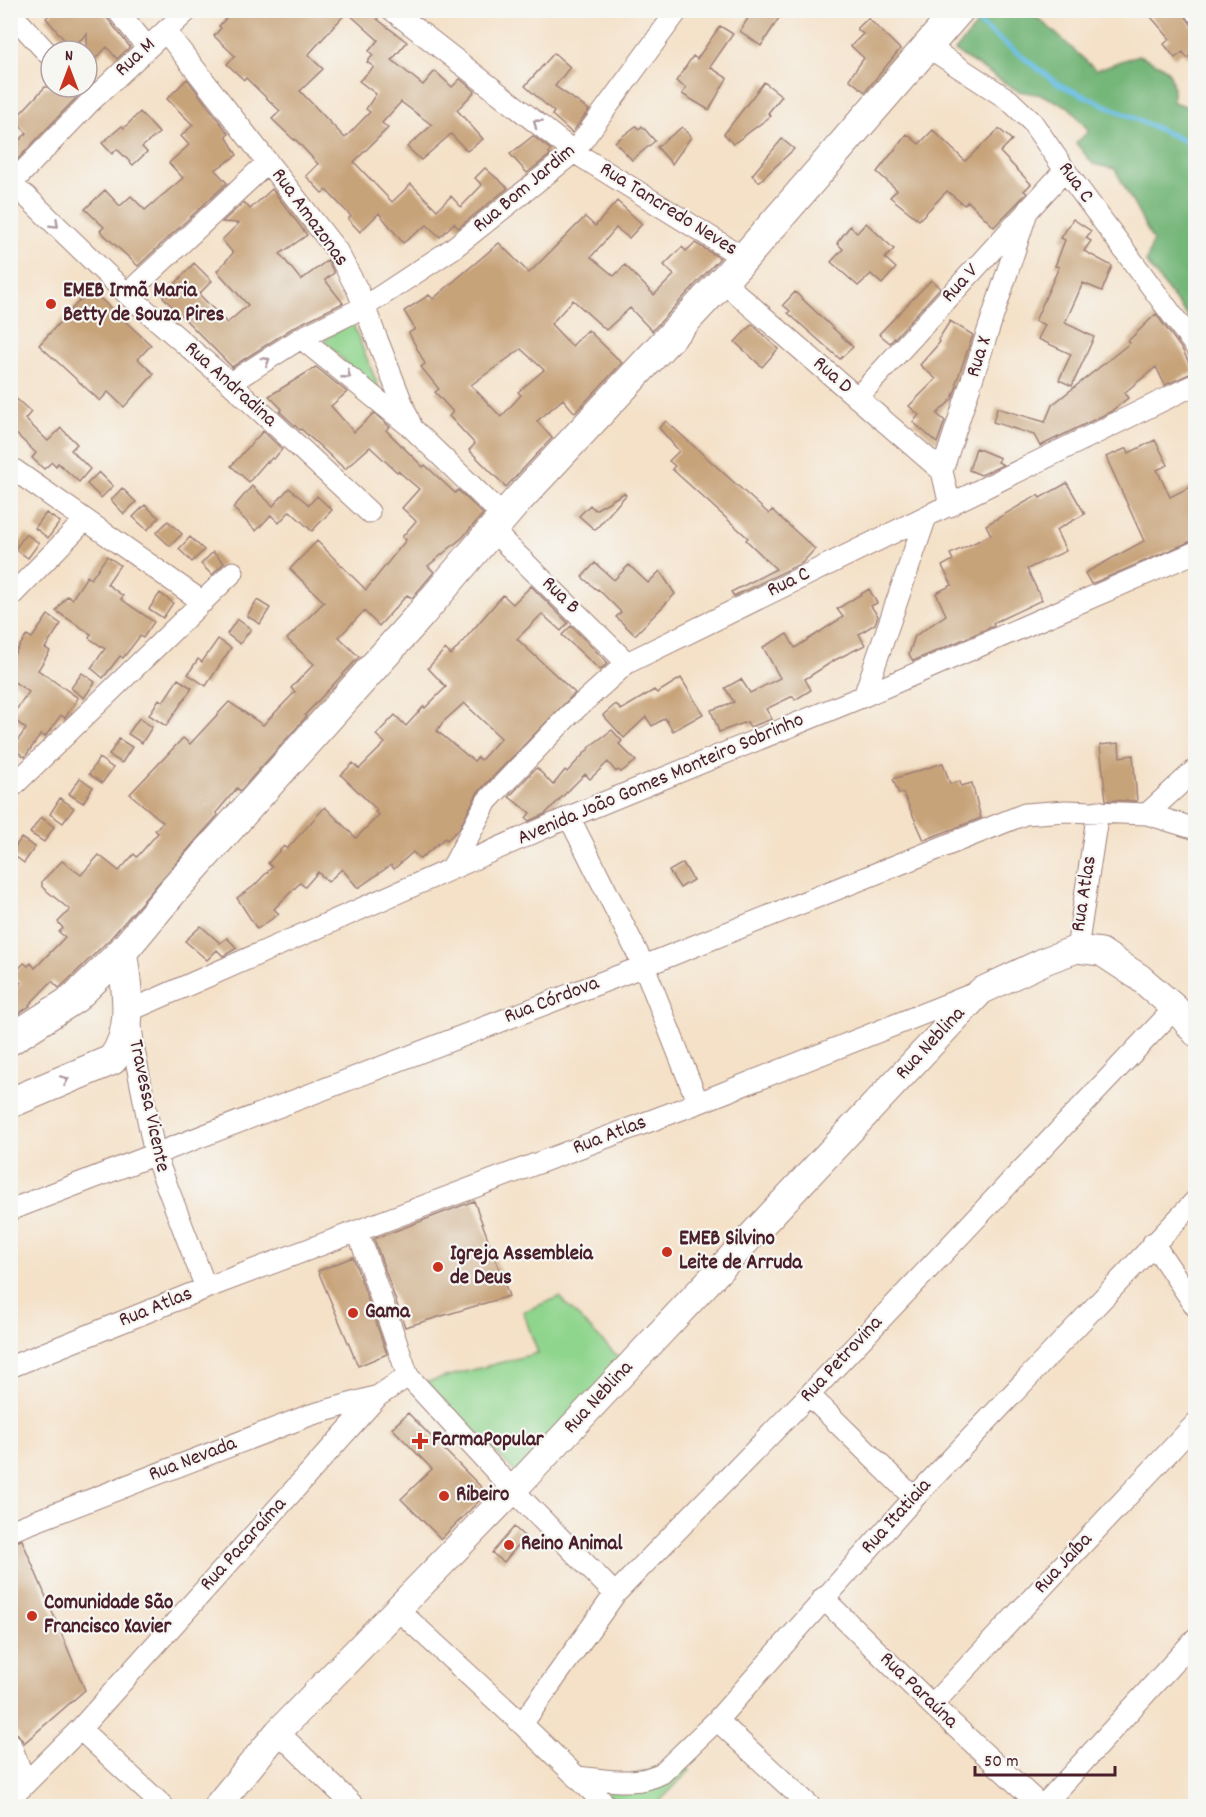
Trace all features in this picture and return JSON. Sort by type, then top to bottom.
[{"type":"main road","points":[[10,1040],[75,998],[122,952],[173,891],[420,615],[498,523],[744,258],[943,29]]},
{"type":"main road","name":"Travessa Vicente","points":[[122,952],[129,1011]]},
{"type":"main road","points":[[10,1103],[112,1060],[118,1053],[129,1011],[107,998],[93,996],[75,998]]},
{"type":"street","points":[[117,10],[147,47]]},
{"type":"street","name":"Rua M","points":[[99,83],[166,32],[188,10]]},
{"type":"street","name":"Rua Tancredo Neves","points":[[392,10],[574,152],[744,258]]},
{"type":"street","points":[[10,12],[39,44]]},
{"type":"street","name":"Rua Bom Jardim","points":[[301,339],[364,307],[452,249],[574,152],[635,72],[674,12]]},
{"type":"street","name":"Rua C","points":[[943,29],[1032,122],[1196,347]]},
{"type":"street","name":"Rua Amazonas","points":[[166,32],[337,251],[358,291],[412,428]]},
{"type":"street","name":"Rua M","points":[[10,185],[81,99]]},
{"type":"street","points":[[127,294],[268,162]]},
{"type":"street","name":"Rua V","points":[[857,398],[1065,170]]},
{"type":"street","name":"Rua Andradina","points":[[10,185],[26,196],[127,294],[230,383],[369,512]]},
{"type":"street","name":"Rua X","points":[[942,471],[1028,209]]},
{"type":"street","name":"Rua D","points":[[722,281],[942,471]]},
{"type":"street","points":[[230,383],[301,339]]},
{"type":"street","name":"Rua Amazonas","points":[[301,339],[412,428],[498,523]]},
{"type":"street","name":"Rua C","points":[[452,868],[488,801],[569,715],[627,663],[1196,384]]},
{"type":"street","points":[[10,467],[203,602]]},
{"type":"street","points":[[942,471],[950,506]]},
{"type":"street","points":[[864,696],[926,517]]},
{"type":"street","points":[[10,597],[85,520]]},
{"type":"street","name":"Rua B","points":[[498,523],[627,663]]},
{"type":"street","name":"Avenida João Gomes Monteiro Sobrinho","points":[[129,1011],[569,817],[864,696],[1196,552]]},
{"type":"street","points":[[10,789],[234,572]]},
{"type":"street","points":[[1147,814],[1196,769]]},
{"type":"street","name":"Rua Córdova","points":[[10,1210],[644,966],[1025,814],[1098,811],[1147,814],[1196,828]]},
{"type":"street","name":"Rua Atlas","points":[[10,1367],[206,1288],[698,1103],[981,991],[1047,960],[1077,949],[1098,811]]},
{"type":"street","points":[[569,817],[644,966],[698,1103]]},
{"type":"street","points":[[1077,949],[1101,952],[1139,977],[1175,1008],[1196,1033]]},
{"type":"street","name":"Rua Neblina","points":[[217,1806],[278,1732],[513,1490],[981,991]]},
{"type":"street","name":"Rua Petrovina","points":[[522,1724],[615,1594],[809,1395],[1175,1008]]},
{"type":"street","name":"Travessa Vicente","points":[[129,1011],[154,1155],[206,1288]]},
{"type":"street","name":"Rua Itatiaia","points":[[576,1777],[634,1782],[651,1779],[662,1773],[717,1720],[914,1498],[1196,1200]]},
{"type":"street","points":[[358,1232],[408,1376],[513,1490],[615,1594]]},
{"type":"street","points":[[1153,1243],[1196,1306]]},
{"type":"street","name":"Rua Pacaraíma","points":[[10,1799],[80,1728],[378,1396],[408,1376]]},
{"type":"street","points":[[809,1395],[914,1498]]},
{"type":"street","name":"Rua Nevada","points":[[10,1531],[310,1415],[378,1396]]},
{"type":"street","name":"Rua Jaíba","points":[[932,1705],[1196,1423]]},
{"type":"street","name":"Rua Paraúna","points":[[823,1598],[932,1705],[1042,1806]]},
{"type":"street","points":[[396,1608],[607,1806]]},
{"type":"street","points":[[1042,1806],[1196,1638]]},
{"type":"street","points":[[717,1720],[810,1806]]},
{"type":"street","points":[[80,1728],[163,1806]]},
{"type":"street","points":[[278,1732],[354,1806]]},
{"type":"street","points":[[10,1743],[25,1782]]},
{"type":"green space","points":[[989,11],[1026,11],[1042,21],[1096,70],[1139,55],[1168,71],[1172,82],[1173,102],[1195,109],[1195,326],[1146,262],[1153,241],[1115,169],[1093,164],[1076,143],[1089,131],[1069,107],[1042,95],[1018,91],[955,51]]},
{"type":"green space","points":[[352,322],[385,403],[324,340]]},
{"type":"green space","points":[[559,1297],[624,1363],[516,1473],[426,1382],[538,1353],[523,1312]]},
{"type":"green space","points":[[682,1763],[690,1770],[655,1806],[620,1806],[595,1784]]},
{"type":"building","points":[[55,10],[104,10],[107,18],[130,47],[117,59],[107,47],[99,55],[99,39],[87,39],[87,34],[81,39],[64,39],[46,18]]},
{"type":"building","points":[[233,10],[380,10],[377,19],[407,42],[392,60],[423,85],[435,71],[452,87],[460,79],[475,91],[457,110],[483,139],[467,151],[451,134],[421,160],[407,147],[432,125],[401,102],[382,123],[388,128],[354,162],[392,202],[411,184],[437,210],[451,196],[461,207],[482,185],[475,178],[485,168],[508,188],[458,228],[454,223],[440,237],[427,225],[403,243],[379,213],[360,232],[348,219],[351,216],[326,190],[322,193],[306,176],[318,164],[272,119],[280,111],[246,78],[244,80],[227,64],[235,56],[214,36],[221,28],[219,26]],"holes":[[[347,12],[378,40],[369,51],[373,55],[367,62],[374,67],[359,81],[376,94],[366,109],[370,112],[345,138],[300,91],[323,69],[308,55]]]},
{"type":"building","points":[[753,10],[784,10],[761,46],[740,31]]},
{"type":"building","points":[[1145,10],[1181,10],[1196,31],[1196,51],[1187,58],[1183,52],[1175,58],[1164,44],[1170,39]]},
{"type":"building","points":[[868,18],[900,49],[865,92],[849,79],[864,58],[851,46],[863,34],[857,29]]},
{"type":"building","points":[[720,26],[733,34],[710,67],[727,78],[709,110],[682,94],[686,88],[676,81],[693,56],[697,59]]},
{"type":"building","points":[[554,53],[570,67],[555,86],[589,110],[572,133],[552,115],[554,112],[525,86]]},
{"type":"building","points":[[187,79],[229,134],[226,136],[237,155],[215,170],[227,183],[138,266],[100,231],[104,227],[85,209],[105,190],[120,206],[131,196],[145,210],[183,178],[169,163],[189,145],[181,136],[193,125],[167,99]]},
{"type":"building","points":[[764,82],[782,96],[768,113],[771,116],[733,144],[724,134]]},
{"type":"building","points":[[39,93],[39,99],[75,99],[14,163],[10,160],[10,149],[27,133],[14,120]]},
{"type":"building","points":[[140,112],[159,133],[142,147],[147,152],[133,165],[117,149],[112,154],[102,143],[122,126],[124,128]]},
{"type":"building","points":[[636,126],[639,129],[642,126],[655,141],[632,160],[615,142]]},
{"type":"building","points":[[682,127],[691,137],[672,164],[657,147]]},
{"type":"building","points":[[999,129],[1012,140],[1000,152],[1031,184],[1024,191],[1027,193],[994,227],[968,201],[964,205],[947,191],[919,220],[890,197],[897,190],[877,172],[907,134],[919,144],[933,130],[965,161]]},
{"type":"building","points":[[533,136],[551,150],[550,155],[527,173],[510,154]]},
{"type":"building","points":[[782,139],[794,149],[759,182],[752,175]]},
{"type":"building","points":[[272,189],[307,235],[280,254],[301,280],[328,260],[334,273],[325,280],[343,303],[294,327],[232,367],[163,297],[194,263],[212,281],[199,294],[227,323],[248,305],[217,271],[233,253],[222,240],[239,223],[222,222],[244,202],[250,209]]},
{"type":"building","points":[[617,201],[642,224],[629,238],[616,228],[591,257],[614,276],[625,265],[654,295],[674,275],[664,265],[682,247],[686,251],[695,243],[720,258],[652,331],[630,308],[606,330],[573,300],[551,324],[572,346],[588,330],[622,363],[575,413],[563,399],[537,421],[552,438],[506,487],[469,450],[475,444],[449,416],[453,412],[435,392],[439,389],[421,367],[425,364],[409,333],[415,329],[404,311],[429,295],[433,299],[499,243],[529,273],[585,217],[595,226]],"holes":[[[521,349],[544,370],[518,392],[521,395],[501,417],[471,385]]]},
{"type":"building","points":[[1073,219],[1091,231],[1086,238],[1091,241],[1084,251],[1112,266],[1102,291],[1083,283],[1065,323],[1094,337],[1072,386],[1059,380],[1071,354],[1038,339],[1045,325],[1035,321],[1059,267],[1055,266],[1065,240],[1061,238]]},
{"type":"building","points":[[866,223],[894,249],[885,258],[896,268],[882,284],[871,274],[858,286],[831,262],[843,249],[837,243],[850,226],[857,233]]},
{"type":"building","points":[[931,280],[940,288],[890,343],[879,334]]},
{"type":"building","points":[[90,289],[151,345],[138,359],[154,374],[124,407],[108,392],[100,401],[39,345]]},
{"type":"building","points":[[795,292],[853,347],[840,359],[788,313],[790,311],[783,305]]},
{"type":"building","points":[[1156,314],[1183,351],[1194,372],[1165,385],[1156,367],[1124,393],[1128,398],[1110,412],[1040,446],[1034,435],[993,422],[997,408],[1045,422],[1052,405],[1130,343],[1128,341]]},
{"type":"building","points":[[950,321],[973,335],[952,399],[937,414],[945,421],[937,443],[913,422],[919,415],[909,406],[936,379],[920,365],[940,342],[938,340]]},
{"type":"building","points":[[752,324],[778,349],[762,367],[735,342]]},
{"type":"building","points":[[316,367],[347,392],[331,406],[354,432],[374,413],[390,427],[386,430],[423,467],[425,465],[455,493],[458,490],[483,514],[463,537],[428,566],[434,572],[412,598],[407,595],[379,626],[364,611],[339,637],[359,657],[305,715],[306,717],[240,791],[237,788],[216,813],[218,815],[109,940],[59,988],[52,981],[30,1006],[10,1019],[10,992],[21,983],[12,976],[24,963],[28,966],[31,963],[35,968],[65,937],[59,932],[63,928],[58,922],[70,910],[42,887],[42,881],[62,861],[81,875],[99,855],[119,871],[134,854],[137,857],[158,833],[155,830],[163,822],[130,794],[183,738],[190,744],[229,702],[263,725],[295,692],[291,688],[314,664],[287,639],[324,602],[290,569],[317,541],[366,590],[406,540],[402,537],[416,521],[402,508],[419,489],[370,447],[345,469],[280,412],[282,409],[269,396]]},
{"type":"building","points":[[10,393],[31,412],[25,419],[48,441],[61,428],[77,444],[71,450],[90,469],[79,482],[58,463],[56,466],[52,462],[44,469],[32,458],[36,453],[13,431],[10,434]]},
{"type":"building","points":[[666,421],[769,514],[772,510],[815,549],[802,563],[734,596],[731,592],[776,569],[746,540],[748,538],[672,469],[675,466],[669,461],[679,451],[659,428]]},
{"type":"building","points":[[263,431],[282,449],[274,459],[267,461],[249,482],[231,466]]},
{"type":"building","points":[[1155,440],[1168,465],[1157,470],[1170,497],[1196,484],[1196,539],[1091,584],[1085,573],[1144,541],[1106,457],[1127,448],[1129,453]]},
{"type":"building","points":[[976,448],[1000,458],[998,462],[1003,465],[981,475],[969,470]]},
{"type":"building","points":[[99,472],[113,486],[101,498],[87,484]]},
{"type":"building","points":[[1067,483],[1085,514],[1056,530],[1066,551],[1027,569],[1042,600],[993,623],[994,626],[913,661],[909,654],[915,636],[946,615],[936,593],[952,585],[942,566],[953,560],[950,554],[991,535],[986,525],[1038,495],[1040,498]]},
{"type":"building","points":[[252,486],[273,506],[289,488],[309,505],[317,496],[332,510],[312,531],[290,511],[279,523],[271,515],[256,531],[233,508]]},
{"type":"building","points":[[122,488],[136,502],[124,514],[111,500]]},
{"type":"building","points":[[624,493],[626,495],[595,530],[579,516],[590,505],[595,510]]},
{"type":"building","points":[[145,505],[159,518],[147,530],[133,517]]},
{"type":"building","points":[[46,513],[60,522],[48,538],[35,528]]},
{"type":"building","points":[[168,521],[182,534],[170,546],[156,533]]},
{"type":"building","points":[[26,534],[39,543],[28,558],[15,549]]},
{"type":"building","points":[[190,537],[204,550],[192,562],[179,549]]},
{"type":"building","points":[[213,552],[224,563],[212,575],[201,564]]},
{"type":"building","points":[[107,556],[120,565],[107,584],[123,596],[121,599],[154,622],[143,638],[140,636],[123,658],[120,656],[103,678],[91,668],[105,649],[89,638],[91,634],[56,611],[67,596],[72,599],[87,576],[91,579]]},
{"type":"building","points":[[595,563],[614,580],[629,565],[648,583],[660,571],[675,594],[635,635],[616,617],[621,612],[582,577]]},
{"type":"building","points":[[531,586],[568,623],[561,631],[542,614],[517,639],[575,693],[478,792],[458,830],[447,840],[445,838],[420,859],[413,852],[394,869],[391,865],[358,888],[342,869],[328,882],[318,872],[305,887],[300,883],[274,909],[279,914],[257,929],[237,898],[254,886],[272,867],[268,863],[284,846],[287,849],[325,807],[356,838],[379,815],[375,812],[377,810],[341,775],[353,763],[359,769],[385,743],[376,735],[395,715],[406,726],[446,687],[428,668],[445,649],[451,655],[503,595],[513,604]],"holes":[[[464,703],[501,738],[481,760],[478,757],[474,761],[437,731],[442,723]]]},
{"type":"building","points":[[869,589],[877,603],[871,606],[878,616],[875,624],[859,634],[865,645],[805,679],[811,690],[795,700],[793,696],[766,709],[772,719],[750,727],[747,722],[719,732],[711,710],[734,702],[725,688],[741,679],[750,693],[780,678],[763,647],[787,634],[795,648],[843,617],[837,609]]},
{"type":"building","points":[[160,593],[173,603],[163,618],[149,609]]},
{"type":"building","points":[[257,600],[270,608],[260,624],[247,616]]},
{"type":"building","points":[[48,615],[61,624],[45,648],[50,651],[38,670],[78,698],[65,718],[61,715],[45,737],[41,734],[25,757],[12,748],[26,729],[11,717],[29,692],[10,679],[10,660],[27,635],[32,638]]},
{"type":"building","points":[[237,619],[251,629],[240,644],[227,634]]},
{"type":"building","points":[[571,626],[608,663],[600,670],[562,635]]},
{"type":"building","points":[[218,639],[231,648],[206,686],[188,674],[198,659],[202,662]]},
{"type":"building","points":[[82,673],[95,682],[84,698],[71,688]]},
{"type":"building","points":[[681,678],[703,714],[673,731],[665,718],[652,726],[646,717],[624,738],[603,715],[616,704],[621,710],[654,690],[657,693]]},
{"type":"building","points":[[178,679],[192,688],[166,726],[149,715],[159,699],[163,702]]},
{"type":"building","points":[[139,718],[152,727],[142,743],[128,734]]},
{"type":"building","points":[[612,730],[622,741],[619,744],[636,761],[621,772],[618,770],[616,772],[608,762],[590,779],[585,774],[545,814],[529,821],[526,818],[530,813],[509,797],[537,768],[553,785],[565,770],[567,772],[593,744]]},
{"type":"building","points":[[119,739],[132,747],[122,763],[109,755]]},
{"type":"building","points":[[1119,743],[1120,757],[1133,755],[1137,801],[1106,800],[1100,745]]},
{"type":"building","points":[[99,758],[113,768],[102,783],[89,774]]},
{"type":"building","points":[[943,763],[950,784],[960,781],[961,786],[972,783],[981,818],[924,840],[903,793],[899,794],[893,779]]},
{"type":"building","points":[[80,778],[93,787],[83,803],[69,794]]},
{"type":"building","points":[[60,798],[74,808],[63,823],[50,814]]},
{"type":"building","points":[[41,817],[54,827],[44,842],[30,833]]},
{"type":"building","points":[[21,838],[35,847],[24,863],[11,853]]},
{"type":"building","points":[[683,863],[693,880],[680,888],[669,871]]},
{"type":"building","points":[[201,926],[220,943],[227,938],[237,948],[223,956],[217,950],[207,960],[185,941]]},
{"type":"building","name":"Igreja Assembleia de Deus","points":[[474,1201],[509,1296],[405,1327],[374,1239]]},
{"type":"building","name":"Gama","points":[[353,1257],[387,1354],[358,1366],[318,1271]]},
{"type":"building","name":"Ribeiro","points":[[408,1413],[487,1493],[441,1539],[401,1499],[432,1469],[392,1428]]},
{"type":"building","name":"Reino Animal","points":[[514,1527],[525,1537],[504,1562],[492,1553]]},
{"type":"building","name":"Comunidade São Francisco Xavier","points":[[22,1540],[85,1690],[24,1743],[13,1731],[10,1723],[10,1543]]},
{"type":"waterway","points":[[967,14],[1058,84],[1196,146]]},
{"type":"place","name":"EMEB Irmã Maria Betty de Souza Pires","points":[[51,304]]},
{"type":"place","name":"EMEB Silvino Leite de Arruda","points":[[667,1252]]},
{"type":"place","name":"Igreja Assembleia de Deus","points":[[438,1267]]},
{"type":"place","name":"Gama","points":[[353,1313]]},
{"type":"place","name":"FarmaPopular","points":[[420,1441]]},
{"type":"place","name":"Ribeiro","points":[[444,1496]]},
{"type":"place","name":"Reino Animal","points":[[509,1545]]},
{"type":"place","name":"Comunidade São Francisco Xavier","points":[[32,1616]]}]
